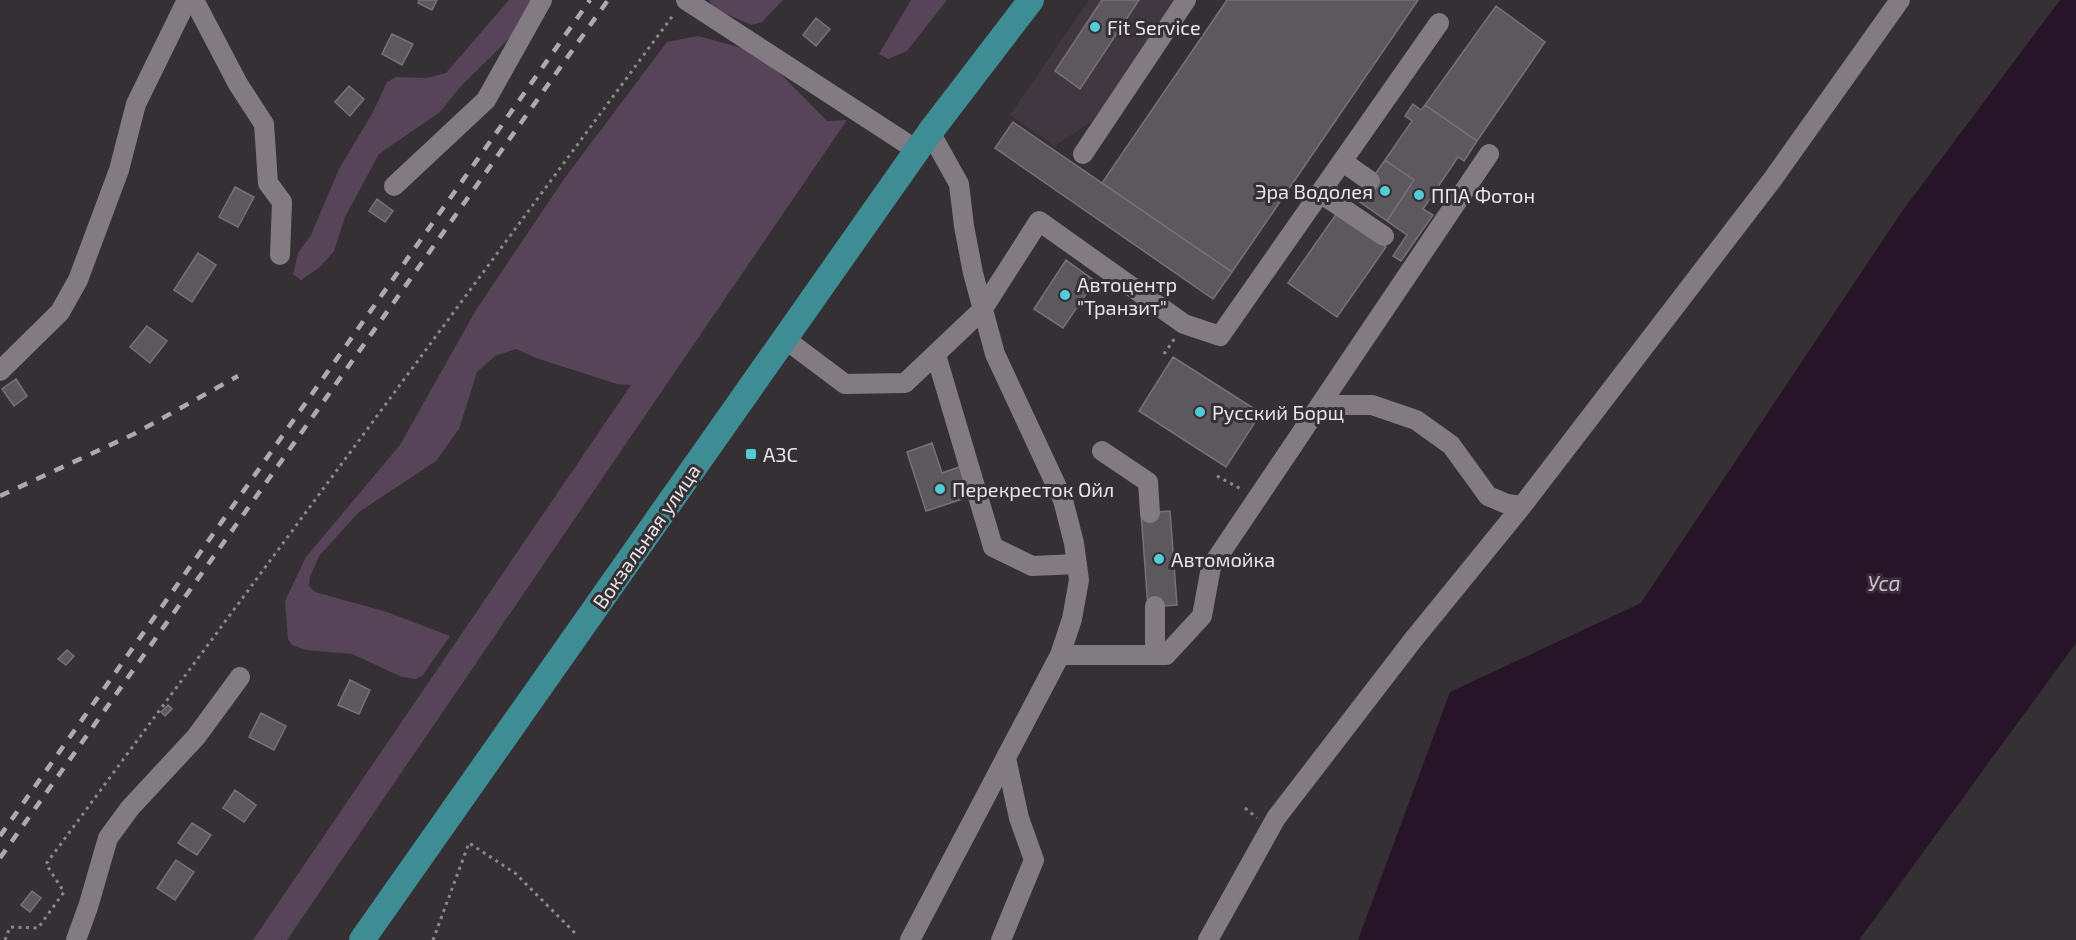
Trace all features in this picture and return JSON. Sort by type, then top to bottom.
[{"type":"main road","name":"Вокзальная улица","points":[[362,940],[924,141],[1031,0]]},
{"type":"street","points":[[0,371],[60,312],[78,280],[119,170],[136,104],[187,0]]},
{"type":"street","points":[[194,0],[238,84],[264,124],[268,183],[282,202],[280,255]]},
{"type":"street","points":[[394,186],[486,100],[542,0]]},
{"type":"street","points":[[1208,940],[1276,818],[1413,640],[1522,506],[1772,180],[1900,0]]},
{"type":"street","points":[[1083,154],[1178,3]]},
{"type":"street","points":[[681,5],[924,141],[959,184],[964,226],[982,310],[995,354],[1063,500],[1074,543],[1079,580],[1072,619],[1060,655],[910,940]]},
{"type":"street","points":[[785,339],[844,384],[905,383],[982,310],[1039,221],[1184,324],[1220,336],[1438,23]]},
{"type":"street","points":[[1060,655],[1166,655],[1202,616],[1211,567],[1489,154]]},
{"type":"street","points":[[1343,162],[1370,181]]},
{"type":"street","points":[[1320,193],[1384,236]]},
{"type":"street","points":[[936,355],[993,547],[1032,566],[1077,564]]},
{"type":"street","points":[[1322,405],[1372,405],[1416,420],[1451,445],[1488,496],[1507,504],[1522,506]]},
{"type":"street","points":[[1102,451],[1148,482],[1150,513]]},
{"type":"street","points":[[1155,606],[1155,655]]},
{"type":"street","points":[[76,940],[108,838],[130,808],[196,737],[240,677]]},
{"type":"street","points":[[1001,940],[1034,860],[1019,818],[1006,758]]},
{"type":"path","points":[[5,940],[10,927],[38,928],[64,892],[46,864],[681,5]]},
{"type":"path","points":[[1217,476],[1244,491],[1260,495]]},
{"type":"path","points":[[433,940],[469,843],[515,873],[576,934]]},
{"type":"shaded area","points":[[509,0],[536,0],[519,29],[461,86],[440,112],[379,154],[345,217],[334,251],[320,267],[301,280],[293,274],[298,253],[311,235],[339,169],[373,112],[387,82],[396,77],[427,78],[446,73]]},
{"type":"shaded area","points":[[709,0],[783,0],[762,22],[752,25],[714,9]]},
{"type":"shaded area","points":[[911,0],[947,0],[907,51],[888,59],[879,54]]},
{"type":"shaded area","points":[[1089,0],[1180,0],[1100,116],[1055,146],[1010,115]]},
{"type":"shaded area","points":[[698,36],[760,53],[827,121],[847,120],[287,940],[253,940],[631,385],[617,384],[536,358],[516,349],[495,356],[477,372],[459,429],[436,461],[359,512],[319,556],[310,577],[309,586],[315,592],[387,612],[450,636],[423,675],[416,679],[402,677],[352,654],[306,650],[292,645],[288,639],[285,601],[306,557],[400,445],[476,310],[564,179],[667,42]]},
{"type":"water","name":"Уса","points":[[2060,0],[2076,0],[2076,643],[1859,940],[1358,940],[1450,692],[1641,603],[1901,213]]},
{"type":"building","points":[[419,0],[437,0],[432,10],[418,3]]},
{"type":"building","points":[[1102,0],[1139,0],[1080,89],[1055,71]]},
{"type":"building","points":[[1227,0],[1418,0],[1232,272],[1102,183]]},
{"type":"building","points":[[1496,6],[1545,42],[1477,141],[1425,105]]},
{"type":"building","points":[[816,18],[830,29],[816,46],[803,35]]},
{"type":"building","points":[[392,34],[413,44],[402,65],[382,54]]},
{"type":"building","points":[[349,86],[364,99],[350,116],[335,102]]},
{"type":"building","name":"ППА Фотон","points":[[1413,104],[1421,110],[1425,105],[1477,141],[1464,161],[1458,157],[1423,209],[1433,215],[1401,261],[1393,256],[1407,235],[1387,221],[1414,180],[1385,160],[1412,121],[1405,116]]},
{"type":"building","points":[[1013,122],[1232,272],[1213,299],[995,148]]},
{"type":"building","name":"Эра Водолея","points":[[1385,160],[1414,180],[1387,221],[1357,200]]},
{"type":"building","points":[[235,187],[254,197],[238,227],[219,217]]},
{"type":"building","points":[[377,199],[393,211],[385,222],[369,211]]},
{"type":"building","points":[[1337,213],[1386,247],[1337,317],[1288,283]]},
{"type":"building","points":[[198,253],[216,265],[192,302],[174,290]]},
{"type":"building","name":"Автоцентр \"Транзит\"","points":[[1066,260],[1095,281],[1063,328],[1034,309]]},
{"type":"building","points":[[147,326],[167,341],[150,363],[130,347]]},
{"type":"building","name":"Русский Борщ","points":[[1173,357],[1261,413],[1226,467],[1139,411]]},
{"type":"building","points":[[16,379],[27,396],[14,406],[2,389]]},
{"type":"building","points":[[932,443],[942,473],[962,466],[972,496],[926,511],[907,452]]},
{"type":"building","name":"Автомойка","points":[[1170,511],[1177,605],[1148,607],[1141,513]]},
{"type":"building","points":[[67,650],[74,656],[66,665],[58,659]]},
{"type":"building","points":[[350,680],[370,690],[359,714],[338,705]]},
{"type":"building","points":[[168,705],[172,709],[165,716],[161,712]]},
{"type":"building","points":[[261,713],[286,726],[274,750],[249,737]]},
{"type":"building","points":[[235,790],[256,805],[244,822],[223,808]]},
{"type":"building","points":[[192,823],[211,835],[197,855],[178,843]]},
{"type":"building","points":[[176,860],[194,872],[175,900],[157,888]]},
{"type":"building","points":[[32,891],[41,898],[30,912],[21,905]]},
{"type":"railway","points":[[0,836],[590,0]]},
{"type":"railway","points":[[0,858],[608,0]]},
{"type":"railway","points":[[0,496],[134,434],[238,376]]},
{"type":"place","name":"Fit Service","points":[[1095,27]]},
{"type":"place","name":"Эра Водолея","points":[[1385,191]]},
{"type":"place","name":"ППА Фотон","points":[[1419,195]]},
{"type":"place","name":"Автоцентр \"Транзит\"","points":[[1065,295]]},
{"type":"place","name":"Русский Борщ","points":[[1200,412]]},
{"type":"place","name":"АЗС","points":[[751,454]]},
{"type":"place","name":"Перекресток Ойл","points":[[940,489]]},
{"type":"place","name":"Автомойка","points":[[1159,559]]}]
